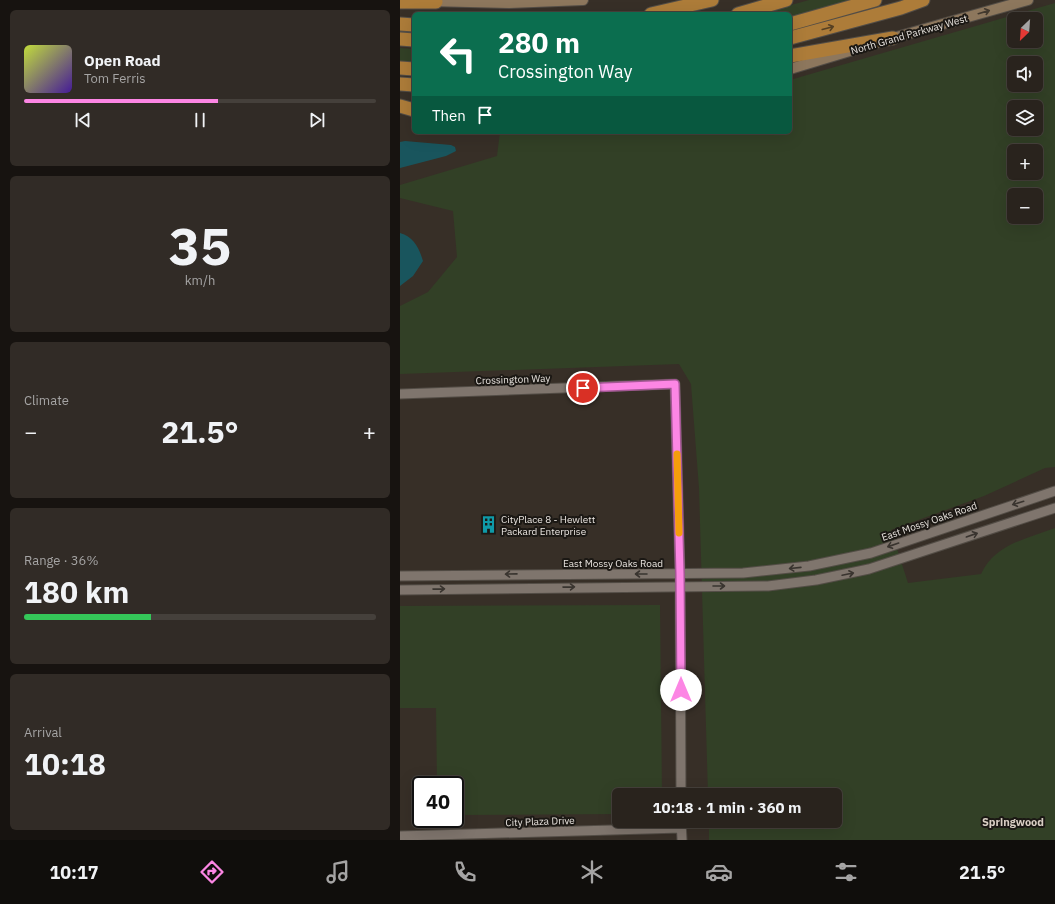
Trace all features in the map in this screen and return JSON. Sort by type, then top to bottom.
[{"type":"highway","points":[[660,12],[712,0]]},
{"type":"highway","points":[[745,12],[786,0]]},
{"type":"highway","points":[[792,23],[875,0]]},
{"type":"highway","points":[[792,37],[901,8],[923,0]]},
{"type":"highway","points":[[400,2],[436,2]]},
{"type":"highway","points":[[400,24],[412,25]]},
{"type":"highway","points":[[792,56],[893,38]]},
{"type":"highway","points":[[400,39],[412,40]]},
{"type":"highway","points":[[400,68],[412,69]]},
{"type":"highway","points":[[400,84],[412,85]]},
{"type":"highway","points":[[400,107],[412,110]]},
{"type":"main road","points":[[420,0],[436,2],[509,3],[583,0]]},
{"type":"main road","name":"North Grand Parkway West","points":[[792,68],[1028,0]]},
{"type":"street","name":"Crossington Way","points":[[400,394],[675,384],[680,574]]},
{"type":"street","name":"East Mossy Oaks Road","points":[[400,576],[743,573],[809,566],[861,555],[1055,491]]},
{"type":"street","points":[[400,590],[544,587],[768,586],[816,580],[864,570],[1055,508]]},
{"type":"street","points":[[861,555],[864,570]]},
{"type":"street","points":[[543,574],[544,587]]},
{"type":"street","points":[[680,574],[681,788]]},
{"type":"street","points":[[416,575],[417,590]]},
{"type":"street","name":"City Plaza Drive","points":[[400,836],[612,828]]},
{"type":"street","points":[[681,828],[682,840]]},
{"type":"green space","points":[[809,0],[857,0],[792,18],[792,12],[766,12]]},
{"type":"green space","points":[[1055,3],[1055,467],[1045,468],[984,496],[891,530],[908,583],[981,574],[994,556],[1003,549],[1023,539],[1055,528],[1055,840],[709,840],[709,828],[842,828],[842,788],[708,788],[699,488],[691,384],[679,364],[400,374],[400,306],[428,292],[457,257],[453,211],[400,198],[400,185],[497,156],[500,134],[792,134],[792,79],[1007,17],[1007,48],[1043,48],[1043,12],[1024,12]]},
{"type":"green space","points":[[400,48],[412,49],[412,63],[400,61]]},
{"type":"green space","points":[[660,605],[662,788],[612,788],[612,814],[464,815],[464,776],[437,776],[436,708],[400,708],[400,606]]},
{"type":"water","points":[[405,141],[451,145],[455,147],[456,151],[446,156],[400,168],[400,142]]},
{"type":"water","points":[[400,233],[412,240],[420,252],[423,261],[413,276],[400,286]]},
{"type":"slow traffic","points":[[677,454],[679,533]]},
{"type":"place","name":"CityPlace 8 - Hewlett Packard Enterprise","points":[[488,525]]},
{"type":"district","name":"Springwood","points":[[1013,822]]},
{"type":"route","points":[[583,388],[675,384],[680,574],[681,690]]}]
